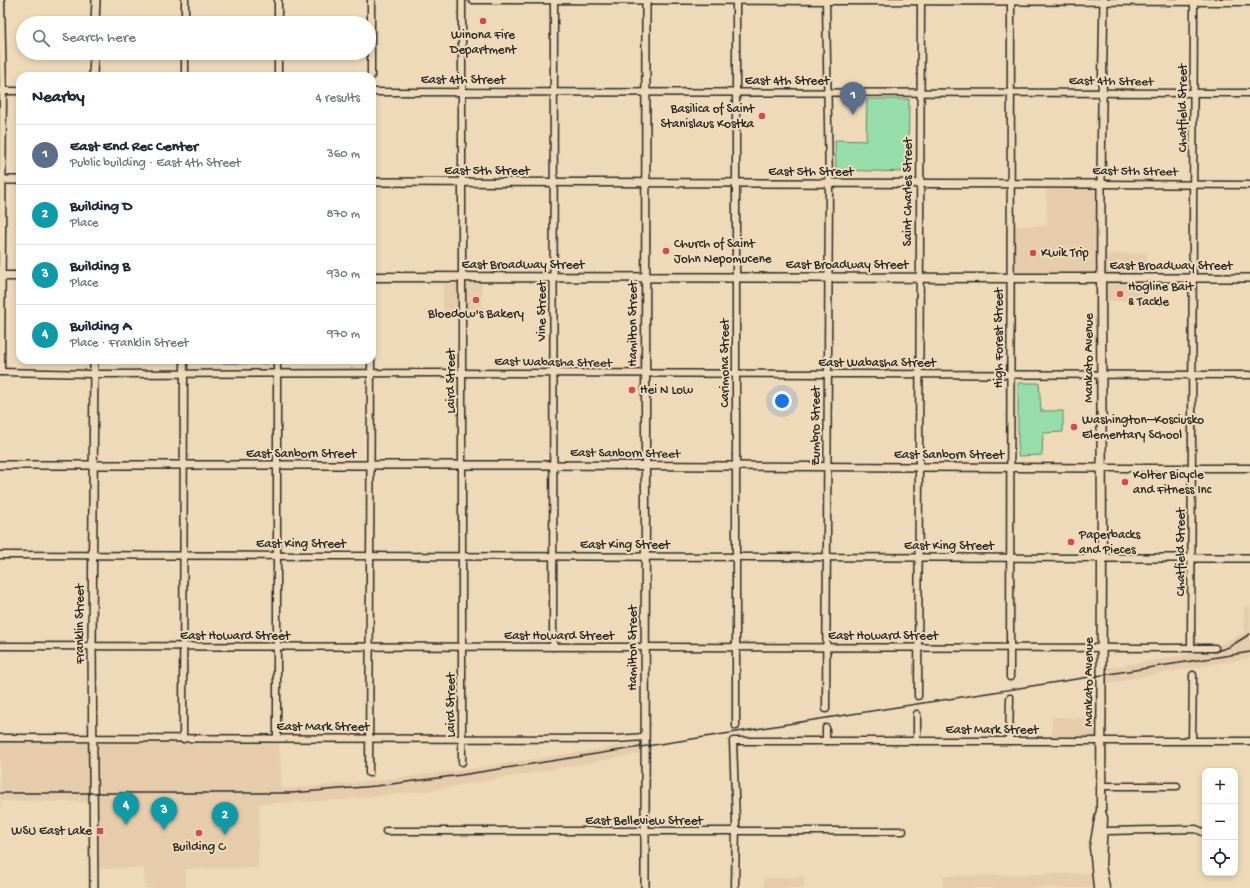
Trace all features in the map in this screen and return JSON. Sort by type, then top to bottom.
[{"type":"main road","points":[[1,276],[16,276]]},
{"type":"main road","name":"East Broadway Street","points":[[376,276],[1101,278]]},
{"type":"main road","name":"Mankato Avenue","points":[[1101,278],[1101,812],[1103,818],[1101,864],[1105,888]]},
{"type":"main road","name":"Mankato Avenue","points":[[1098,888],[1094,847],[1098,817],[1101,812]]},
{"type":"street","points":[[0,372],[1,0]]},
{"type":"street","points":[[95,16],[96,0]]},
{"type":"street","points":[[185,0],[185,16]]},
{"type":"street","points":[[278,0],[278,16]]},
{"type":"street","points":[[371,0],[371,16]]},
{"type":"street","name":"Laird Street","points":[[462,0],[462,762]]},
{"type":"street","points":[[472,0],[1250,2]]},
{"type":"street","name":"Vine Street","points":[[553,647],[554,0]]},
{"type":"street","name":"Hamilton Street","points":[[645,888],[646,0]]},
{"type":"street","name":"Carimona Street","points":[[736,0],[736,726]]},
{"type":"street","name":"Zumbro Street","points":[[826,1],[829,184],[827,277],[826,709]]},
{"type":"street","name":"Saint Charles Street","points":[[918,696],[920,466],[919,92],[921,1]]},
{"type":"street","name":"High Forest Street","points":[[1010,677],[1011,1]]},
{"type":"street","name":"Mankato Avenue","points":[[1101,278],[1100,184],[1104,1]]},
{"type":"street","name":"Chatfield Street","points":[[1191,648],[1194,1]]},
{"type":"street","points":[[94,60],[94,72]]},
{"type":"street","points":[[185,60],[185,72]]},
{"type":"street","points":[[278,60],[278,72]]},
{"type":"street","points":[[371,60],[371,72]]},
{"type":"street","points":[[1,91],[16,91]]},
{"type":"street","name":"East 4th Street","points":[[376,92],[1250,92]]},
{"type":"street","points":[[1,180],[16,180]]},
{"type":"street","name":"East 5th Street","points":[[376,182],[1250,185]]},
{"type":"street","name":"East Broadway Street","points":[[1101,278],[1250,278]]},
{"type":"street","name":"Franklin Street","points":[[94,364],[92,555],[94,888]]},
{"type":"street","points":[[183,739],[184,364]]},
{"type":"street","points":[[277,364],[277,738]]},
{"type":"street","points":[[369,773],[371,364]]},
{"type":"street","name":"East Wabasha Street","points":[[0,372],[94,374],[462,373],[645,375],[1250,375]]},
{"type":"street","name":"East Sanborn Street","points":[[0,465],[553,465],[645,467],[920,466],[1250,468]]},
{"type":"street","name":"East King Street","points":[[0,555],[1250,558]]},
{"type":"street","name":"East Howard Street","points":[[0,646],[1215,648]]},
{"type":"street","points":[[1192,740],[1193,675]]},
{"type":"street","points":[[1009,741],[1010,698]]},
{"type":"street","points":[[917,714],[917,741]]},
{"type":"street","points":[[826,728],[826,741]]},
{"type":"street","name":"East Mark Street","points":[[0,738],[616,739],[645,737]]},
{"type":"street","name":"East Mark Street","points":[[736,832],[733,741],[1250,741]]},
{"type":"street","points":[[1101,786],[1177,786]]},
{"type":"street","points":[[1102,833],[1108,831],[1196,829],[1202,832]]},
{"type":"street","name":"East Belleview Street","points":[[386,831],[903,832]]},
{"type":"street","points":[[735,888],[736,832]]},
{"type":"shaded area","points":[[1046,181],[1102,181],[1103,254],[1147,253],[1146,301],[1103,301],[1103,276],[1014,275],[1014,226],[1047,226]]},
{"type":"shaded area","points":[[443,284],[482,284],[482,312],[443,313]]},
{"type":"shaded area","points":[[1244,606],[1250,606],[1250,658],[1134,678],[1096,687],[1096,670],[1208,651],[1244,632]]},
{"type":"shaded area","points":[[1052,717],[1096,718],[1096,744],[1052,745]]},
{"type":"shaded area","points":[[0,740],[279,743],[282,789],[371,781],[463,770],[639,743],[640,754],[428,791],[341,800],[259,804],[258,868],[186,869],[186,888],[145,888],[144,868],[97,869],[96,802],[2,801],[0,812]]},
{"type":"shaded area","points":[[1093,873],[1096,888],[943,888],[943,876]]},
{"type":"shaded area","points":[[804,877],[804,888],[764,888],[764,878]]},
{"type":"green space","points":[[867,99],[909,99],[908,172],[836,170],[835,140],[866,141]]},
{"type":"green space","points":[[1018,383],[1039,383],[1041,411],[1063,411],[1063,432],[1043,433],[1042,455],[1018,456]]},
{"type":"railway","points":[[1214,652],[1229,647],[1250,634]]},
{"type":"railway","points":[[0,793],[291,793],[376,786],[461,775],[1250,652]]},
{"type":"place","name":"Winona Fire Department","points":[[483,21]]},
{"type":"place","name":"East End Rec Center","points":[[853,115]]},
{"type":"place","name":"Basilica of Saint Stanislaus Kostka","points":[[762,116]]},
{"type":"place","name":"Church of Saint John Nepomucene","points":[[666,251]]},
{"type":"place","name":"Kwik Trip","points":[[1033,253]]},
{"type":"place","name":"Hogline Bait & Tackle","points":[[1120,294]]},
{"type":"place","name":"Bloedow's Bakery","points":[[476,300]]},
{"type":"place","name":"Hei N Low","points":[[632,390]]},
{"type":"place","name":"Washington–Kosciusko Elementary School","points":[[1074,427]]},
{"type":"place","name":"Kolter Bicycle and Fitness Inc","points":[[1125,482]]},
{"type":"place","name":"Paperbacks and Pieces","points":[[1071,542]]},
{"type":"place","name":"Building A","points":[[126,825]]},
{"type":"place","name":"Building B","points":[[164,830]]},
{"type":"place","name":"WSU East Lake","points":[[100,831]]},
{"type":"place","name":"Building C","points":[[199,833]]},
{"type":"place","name":"Building D","points":[[225,835]]}]
